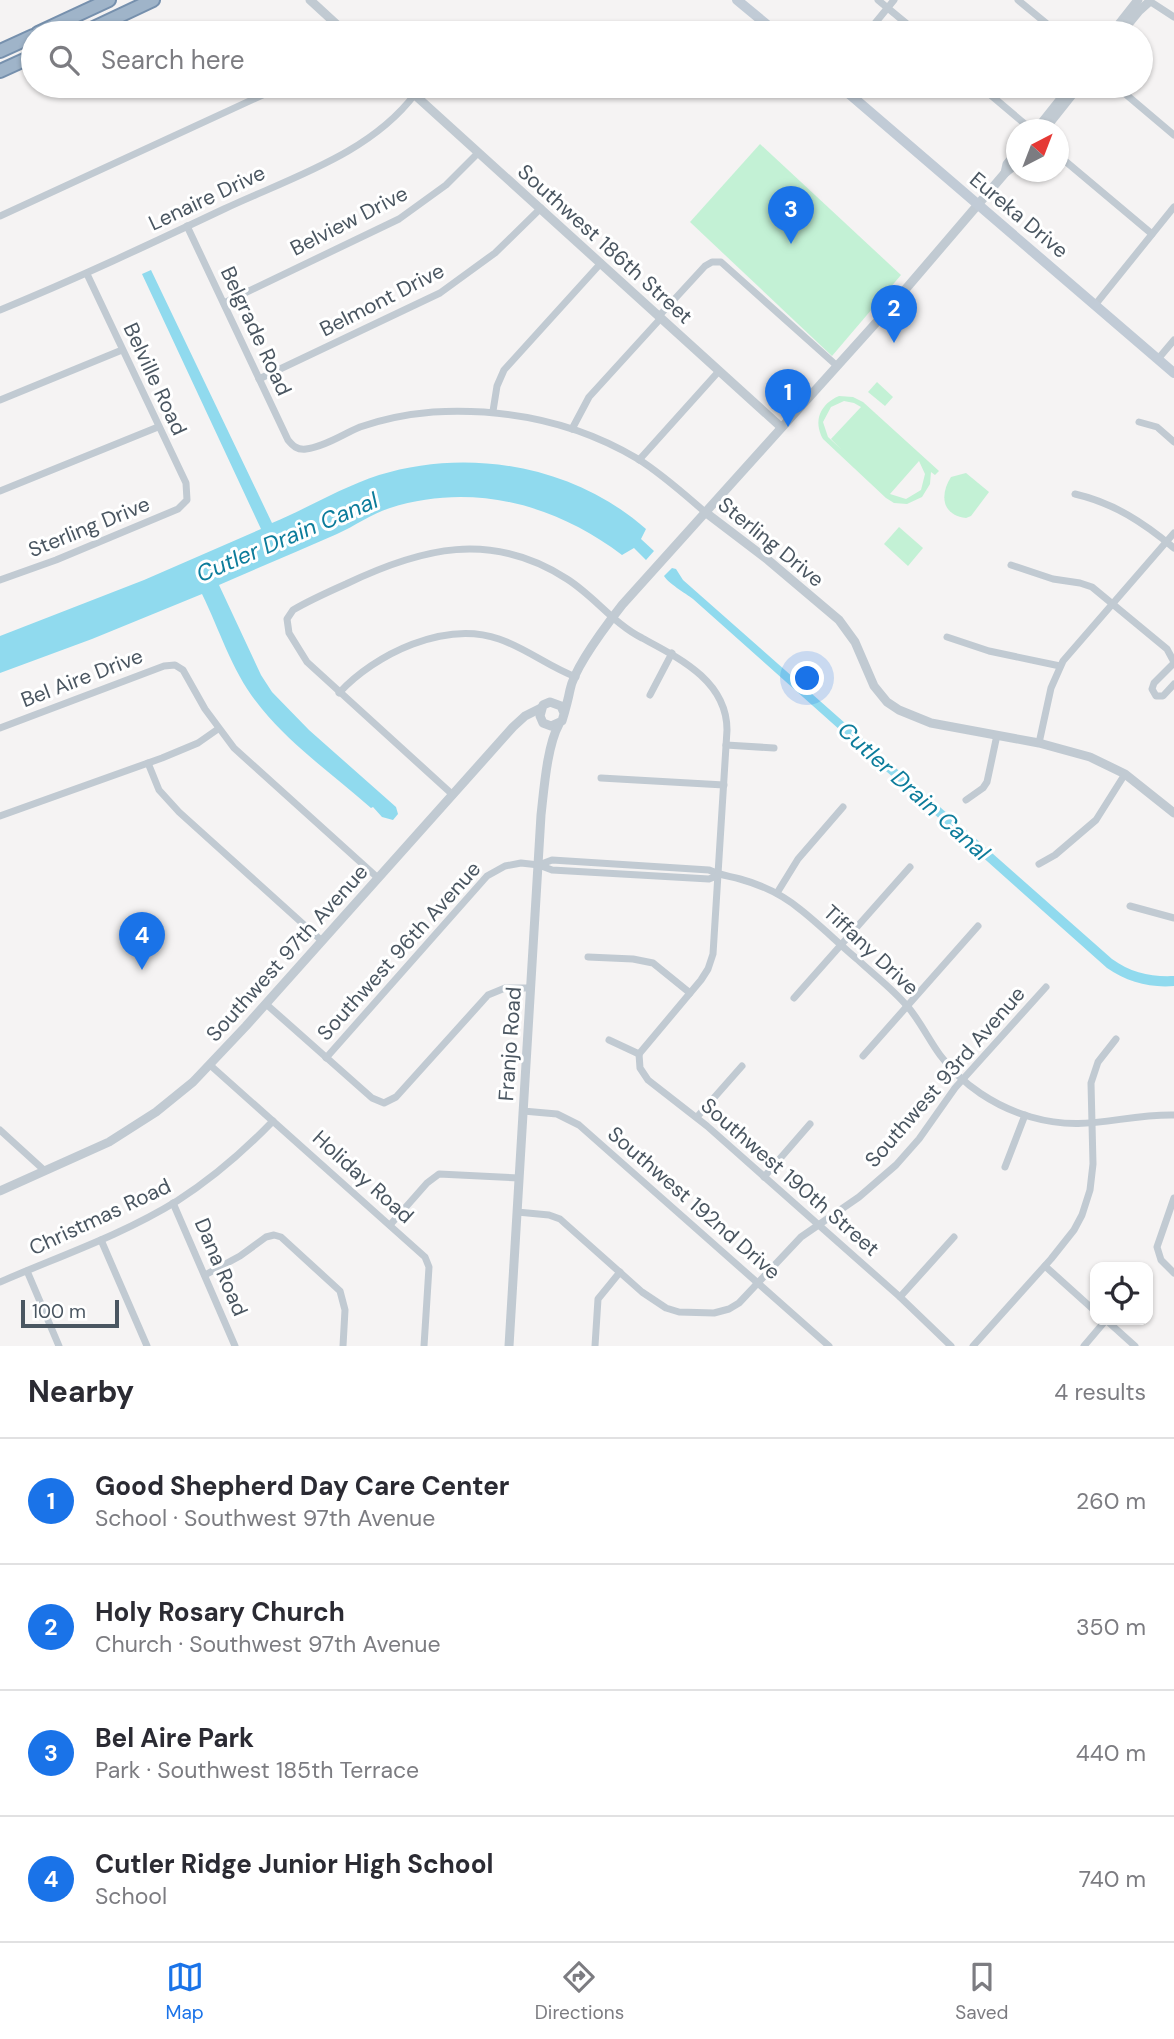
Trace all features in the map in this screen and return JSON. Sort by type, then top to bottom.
[{"type":"highway","points":[[108,21],[153,0]]},
{"type":"highway","points":[[101,21],[106,2]]},
{"type":"highway","points":[[91,21],[106,2]]},
{"type":"highway","points":[[64,21],[106,2]]},
{"type":"highway","points":[[0,51],[21,41]]},
{"type":"highway","points":[[0,71],[21,61]]},
{"type":"main road","points":[[737,0],[762,21]]},
{"type":"main road","name":"Eureka Drive","points":[[854,98],[1174,373]]},
{"type":"street","points":[[310,0],[333,21]]},
{"type":"street","points":[[878,0],[904,21]]},
{"type":"street","points":[[877,21],[894,0]]},
{"type":"street","points":[[1018,0],[1043,21]]},
{"type":"street","points":[[1150,1],[1173,16]]},
{"type":"street","points":[[1126,21],[1150,1]]},
{"type":"street","points":[[1131,21],[1150,1]]},
{"type":"street","points":[[0,216],[256,98]]},
{"type":"street","name":"Lenaire Drive","points":[[0,310],[87,274],[353,148],[390,121],[411,98]]},
{"type":"street","name":"Southwest 186th Street","points":[[419,98],[781,427]]},
{"type":"street","points":[[995,98],[1020,119]]},
{"type":"street","points":[[1043,119],[1061,98]]},
{"type":"street","points":[[1053,119],[1069,98]]},
{"type":"street","points":[[1130,98],[1174,135]]},
{"type":"street","name":"Belview Drive","points":[[224,303],[399,219],[446,185],[478,153]]},
{"type":"street","points":[[1069,163],[1152,234]]},
{"type":"street","points":[[523,720],[559,724],[576,677],[613,617],[979,206],[1006,168]]},
{"type":"street","points":[[1095,304],[1174,206]]},
{"type":"street","name":"Belmont Drive","points":[[259,379],[440,293],[495,253],[541,208]]},
{"type":"street","name":"Belgrade Road","points":[[187,226],[288,440],[297,448]]},
{"type":"street","points":[[572,429],[589,397],[705,266],[719,261],[727,265],[836,365]]},
{"type":"street","points":[[493,411],[504,370],[601,263]]},
{"type":"street","name":"Belville Road","points":[[87,274],[186,483],[187,500]]},
{"type":"street","points":[[1158,359],[1174,340]]},
{"type":"street","points":[[0,400],[122,350]]},
{"type":"street","points":[[639,460],[719,371]]},
{"type":"street","name":"Sterling Drive","points":[[297,448],[309,449],[364,426],[397,417],[442,412],[493,411],[572,429],[639,460],[780,569],[839,620],[855,642],[874,686],[893,706],[920,720],[1039,743],[1090,757],[1125,774],[1174,813]]},
{"type":"street","points":[[1139,422],[1157,427],[1174,442]]},
{"type":"street","points":[[0,491],[159,427]]},
{"type":"street","points":[[1075,494],[1093,498],[1126,513],[1174,548]]},
{"type":"street","name":"Sterling Drive","points":[[0,580],[56,560],[178,509],[187,500]]},
{"type":"street","points":[[1039,743],[1051,688],[1060,666],[1174,533]]},
{"type":"street","points":[[453,795],[312,668],[295,645],[288,627],[290,614],[306,603],[396,561],[429,552],[472,549],[512,556],[554,571],[575,584],[636,635],[672,653],[702,677],[720,699],[727,719],[712,959],[705,975],[639,1054],[609,1040]]},
{"type":"street","points":[[1011,565],[1053,579],[1086,585],[1114,604],[1167,649],[1174,662],[1154,683],[1152,690],[1159,697],[1166,695],[1174,684]]},
{"type":"street","points":[[339,693],[356,675],[370,666],[430,638],[455,633],[501,639],[576,677]]},
{"type":"street","points":[[947,637],[989,651],[1060,666]]},
{"type":"street","points":[[650,695],[672,653]]},
{"type":"street","name":"Bel Aire Drive","points":[[0,728],[160,667],[177,666],[186,674],[218,729]]},
{"type":"street","points":[[544,722],[541,709],[546,703],[554,702],[570,690]]},
{"type":"street","points":[[554,702],[561,706],[564,713]]},
{"type":"street","name":"Southwest 97th Avenue","points":[[0,1191],[109,1142],[178,1095],[210,1065],[266,1004],[513,727],[528,714],[541,709]]},
{"type":"street","name":"Franjo Road","points":[[544,722],[552,745]]},
{"type":"street","name":"Franjo Road","points":[[509,1346],[543,793],[559,724]]},
{"type":"street","points":[[0,816],[192,746],[218,729],[242,756],[378,878]]},
{"type":"street","points":[[967,800],[987,782],[997,735]]},
{"type":"street","points":[[726,746],[774,748]]},
{"type":"street","points":[[148,763],[159,790],[175,808],[322,941]]},
{"type":"street","points":[[1039,864],[1055,855],[1096,820],[1125,774]]},
{"type":"street","points":[[601,778],[724,785]]},
{"type":"street","points":[[777,893],[798,859],[843,807]]},
{"type":"street","name":"Southwest 96th Avenue","points":[[326,1058],[492,872],[514,863],[538,865]]},
{"type":"street","name":"Tiffany Drive","points":[[538,865],[552,870],[709,879],[719,875],[747,881],[777,893],[803,911],[841,945],[907,1006],[942,1057],[963,1079],[990,1099],[1025,1115],[1054,1122],[1091,1124],[1174,1115]]},
{"type":"street","points":[[794,998],[910,867]]},
{"type":"street","points":[[1130,906],[1174,918]]},
{"type":"street","points":[[863,1056],[978,926]]},
{"type":"street","points":[[588,957],[633,959],[653,963],[690,993]]},
{"type":"street","name":"Southwest 93rd Avenue","points":[[620,1272],[654,1302],[666,1308],[697,1313],[723,1312],[739,1303],[795,1242],[867,1191],[897,1165],[963,1079],[1046,987]]},
{"type":"street","points":[[266,1004],[372,1098],[387,1102],[396,1097],[486,996],[505,988],[531,988]]},
{"type":"street","points":[[973,1346],[1045,1266],[1074,1230],[1085,1207],[1093,1164],[1091,1090],[1095,1068],[1116,1039]]},
{"type":"street","name":"Southwest 190th Street","points":[[639,1054],[640,1068],[645,1076],[697,1117],[900,1297],[951,1346]]},
{"type":"street","name":"Holiday Road","points":[[210,1065],[424,1255],[428,1262],[425,1346]]},
{"type":"street","points":[[697,1117],[742,1066]]},
{"type":"street","name":"Southwest 192nd Drive","points":[[523,1111],[557,1114],[573,1121],[829,1346]]},
{"type":"street","points":[[1005,1167],[1025,1115]]},
{"type":"street","name":"Christmas Road","points":[[0,1282],[102,1240],[173,1203],[225,1166],[273,1121]]},
{"type":"street","points":[[764,1177],[810,1125]]},
{"type":"street","points":[[0,1130],[45,1171]]},
{"type":"street","points":[[390,1225],[429,1181],[439,1174],[519,1178]]},
{"type":"street","points":[[1174,1198],[1157,1243],[1161,1260],[1174,1273]]},
{"type":"street","name":"Dana Road","points":[[173,1203],[235,1346]]},
{"type":"street","points":[[517,1212],[556,1217],[620,1272],[598,1299],[594,1346]]},
{"type":"street","points":[[205,1275],[240,1256],[266,1237],[281,1237],[340,1291],[345,1310],[343,1346]]},
{"type":"street","points":[[900,1297],[954,1237]]},
{"type":"street","points":[[102,1240],[147,1346]]},
{"type":"street","points":[[1045,1266],[1090,1306]]},
{"type":"street","points":[[27,1271],[59,1346]]},
{"type":"street","points":[[1084,1346],[1102,1325]]},
{"type":"street","points":[[1112,1325],[1135,1346]]},
{"type":"green space","points":[[760,144],[901,275],[832,356],[690,222]]},
{"type":"green space","points":[[877,382],[893,397],[885,406],[868,392]]},
{"type":"green space","points":[[839,396],[853,397],[863,402],[939,471],[935,475],[931,472],[930,484],[922,497],[907,504],[894,503],[823,439],[819,426],[820,414],[832,399]],"holes":[[[844,401],[861,407],[831,439],[842,450],[828,437],[823,422],[831,407]],[[919,461],[925,474],[921,490],[906,499],[890,494]]]},
{"type":"green space","points":[[966,473],[989,492],[971,516],[966,518],[952,513],[947,508],[944,497],[951,477]]},
{"type":"green space","points":[[899,527],[923,548],[908,566],[884,544]]},
{"type":"water","name":"Cutler Drain Canal","points":[[151,270],[272,523],[379,475],[413,467],[484,463],[520,468],[587,490],[618,507],[646,529],[641,539],[654,551],[646,560],[634,548],[622,555],[569,522],[512,503],[482,498],[421,500],[390,508],[219,585],[261,675],[272,692],[309,730],[396,807],[398,814],[393,820],[382,817],[315,761],[262,709],[235,668],[202,594],[0,673],[0,636],[144,580],[261,529],[142,274]]},
{"type":"water","name":"Cutler Drain Canal","points":[[672,568],[1112,959],[1126,968],[1142,973],[1174,976],[1174,986],[1139,983],[1107,968],[693,599],[669,582],[664,576]]},
{"type":"place","name":"Bel Aire Park","points":[[791,244]]},
{"type":"place","name":"Holy Rosary Church","points":[[894,343]]},
{"type":"place","name":"Good Shepherd Day Care Center","points":[[788,427]]},
{"type":"place","name":"Cutler Ridge Junior High School","points":[[142,970]]}]
